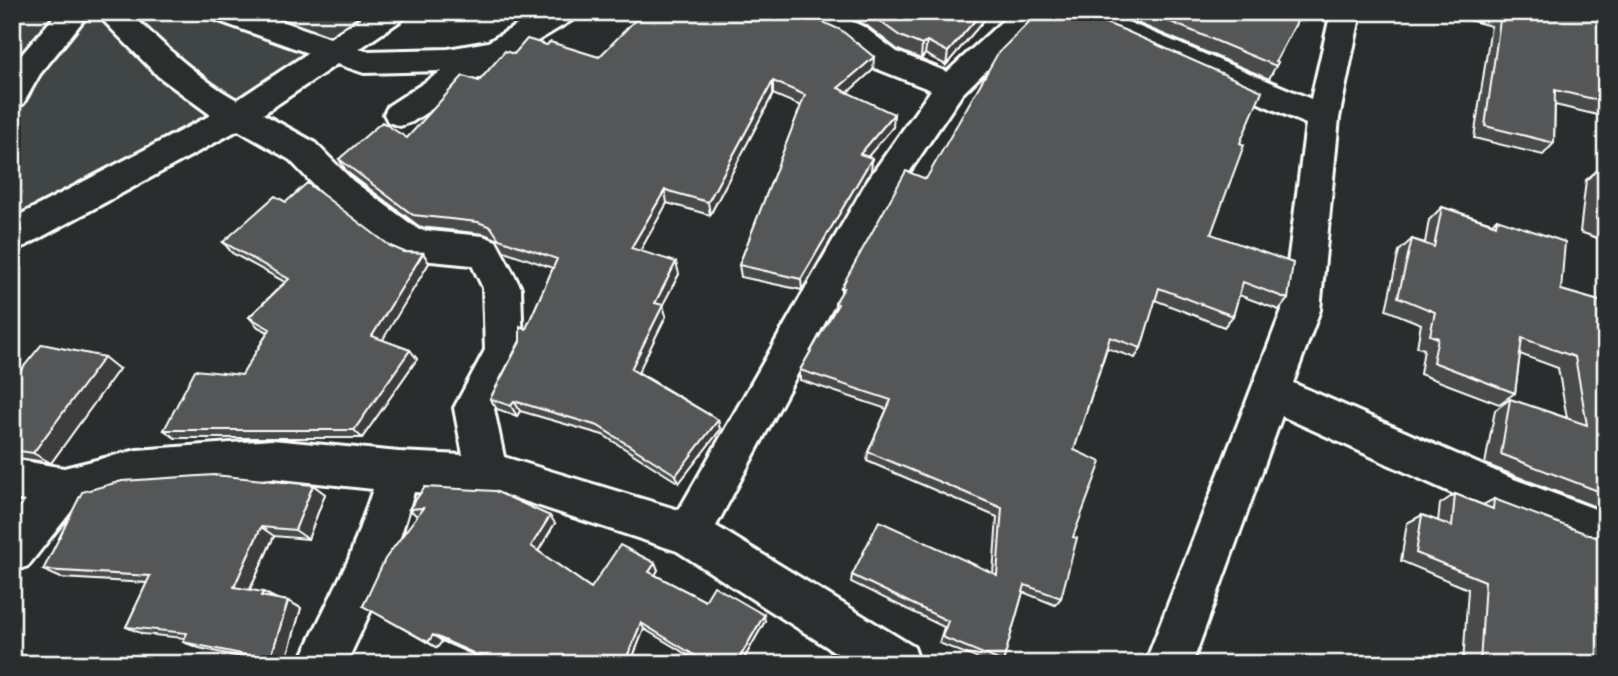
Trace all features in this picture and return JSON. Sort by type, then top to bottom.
[{"type":"street","points":[[12,96],[27,68],[75,12]]},
{"type":"street","points":[[110,12],[169,68],[207,98],[302,151],[341,191],[411,244],[483,251],[502,288],[504,351],[474,408],[487,474]]},
{"type":"street","points":[[224,12],[364,62],[394,64],[448,60],[496,51]]},
{"type":"street","points":[[13,235],[93,213],[148,162],[237,116],[391,12]]},
{"type":"street","points":[[400,114],[496,51],[563,12]]},
{"type":"street","points":[[803,12],[853,34],[886,61],[951,86]]},
{"type":"street","points":[[689,534],[879,190],[951,86],[1031,12]]},
{"type":"street","points":[[1074,12],[1323,118]]},
{"type":"street","points":[[1168,664],[1301,310],[1323,118],[1346,12]]},
{"type":"street","points":[[1271,392],[1502,495],[1606,534]]},
{"type":"street","points":[[12,480],[64,488],[137,469],[272,459],[399,472],[512,477],[689,534],[897,664]]},
{"type":"street","points":[[321,664],[369,567],[399,472]]},
{"type":"street","points":[[12,551],[64,488]]},
{"type":"shaded area","points":[[12,12],[409,12],[12,236]]},
{"type":"building","points":[[643,12],[800,12],[841,30],[874,57],[838,88],[894,114],[860,154],[872,158],[801,279],[739,265],[805,95],[773,81],[708,202],[665,190],[631,248],[676,262],[655,303],[663,305],[631,369],[718,420],[676,475],[598,426],[514,401],[511,406],[490,399],[520,342],[520,326],[526,329],[557,259],[499,239],[491,227],[478,222],[413,215],[339,159],[382,122],[407,138],[463,76],[479,81],[505,51],[514,54],[527,39],[547,45],[550,42],[599,57]]},
{"type":"building","points":[[867,12],[982,12],[948,52],[927,41],[922,45],[900,36]]},
{"type":"building","points":[[1039,12],[1077,12],[1262,91],[1240,143],[1244,145],[1211,234],[1293,263],[1288,299],[1243,282],[1233,316],[1159,288],[1141,348],[1110,337],[1074,450],[1101,462],[1073,537],[1077,538],[1061,598],[1025,585],[1003,662],[942,637],[948,621],[852,575],[879,521],[997,575],[1002,508],[868,452],[891,400],[800,370],[838,304],[835,303],[844,288],[841,288],[906,171],[926,179],[998,53]]},
{"type":"building","points":[[1147,12],[1302,12],[1276,61],[1276,66]]},
{"type":"building","points":[[1497,12],[1606,12],[1606,102],[1555,90],[1554,143],[1485,126],[1501,13]]},
{"type":"building","points":[[1601,167],[1606,168],[1606,222],[1596,219]]},
{"type":"building","points":[[307,183],[390,246],[404,252],[423,253],[372,336],[410,350],[354,430],[164,430],[195,370],[242,375],[270,329],[249,317],[289,279],[223,242],[275,196],[286,202]]},
{"type":"building","points":[[1442,207],[1496,225],[1497,219],[1565,242],[1561,290],[1606,303],[1606,494],[1501,454],[1510,399],[1587,425],[1575,357],[1522,338],[1515,393],[1433,362],[1438,338],[1430,335],[1435,312],[1398,297],[1412,239],[1434,247]]},
{"type":"building","points":[[42,344],[104,357],[33,453],[12,450],[12,381]]},
{"type":"building","points":[[214,475],[313,485],[295,530],[261,527],[234,587],[263,592],[261,596],[288,601],[270,660],[183,642],[187,633],[126,627],[150,576],[43,570],[82,492],[122,481]]},
{"type":"building","points":[[425,487],[495,491],[550,516],[531,546],[591,588],[620,545],[655,563],[649,572],[705,601],[714,586],[764,615],[736,664],[709,664],[641,623],[624,664],[489,664],[491,661],[433,635],[428,642],[363,606],[385,559],[423,508],[409,509]]},
{"type":"building","points":[[1455,494],[1493,509],[1494,499],[1606,541],[1606,664],[1480,664],[1485,581],[1416,553],[1422,515],[1452,526]]},
{"type":"building","points":[[1414,654],[1439,664],[1413,664]]}]
